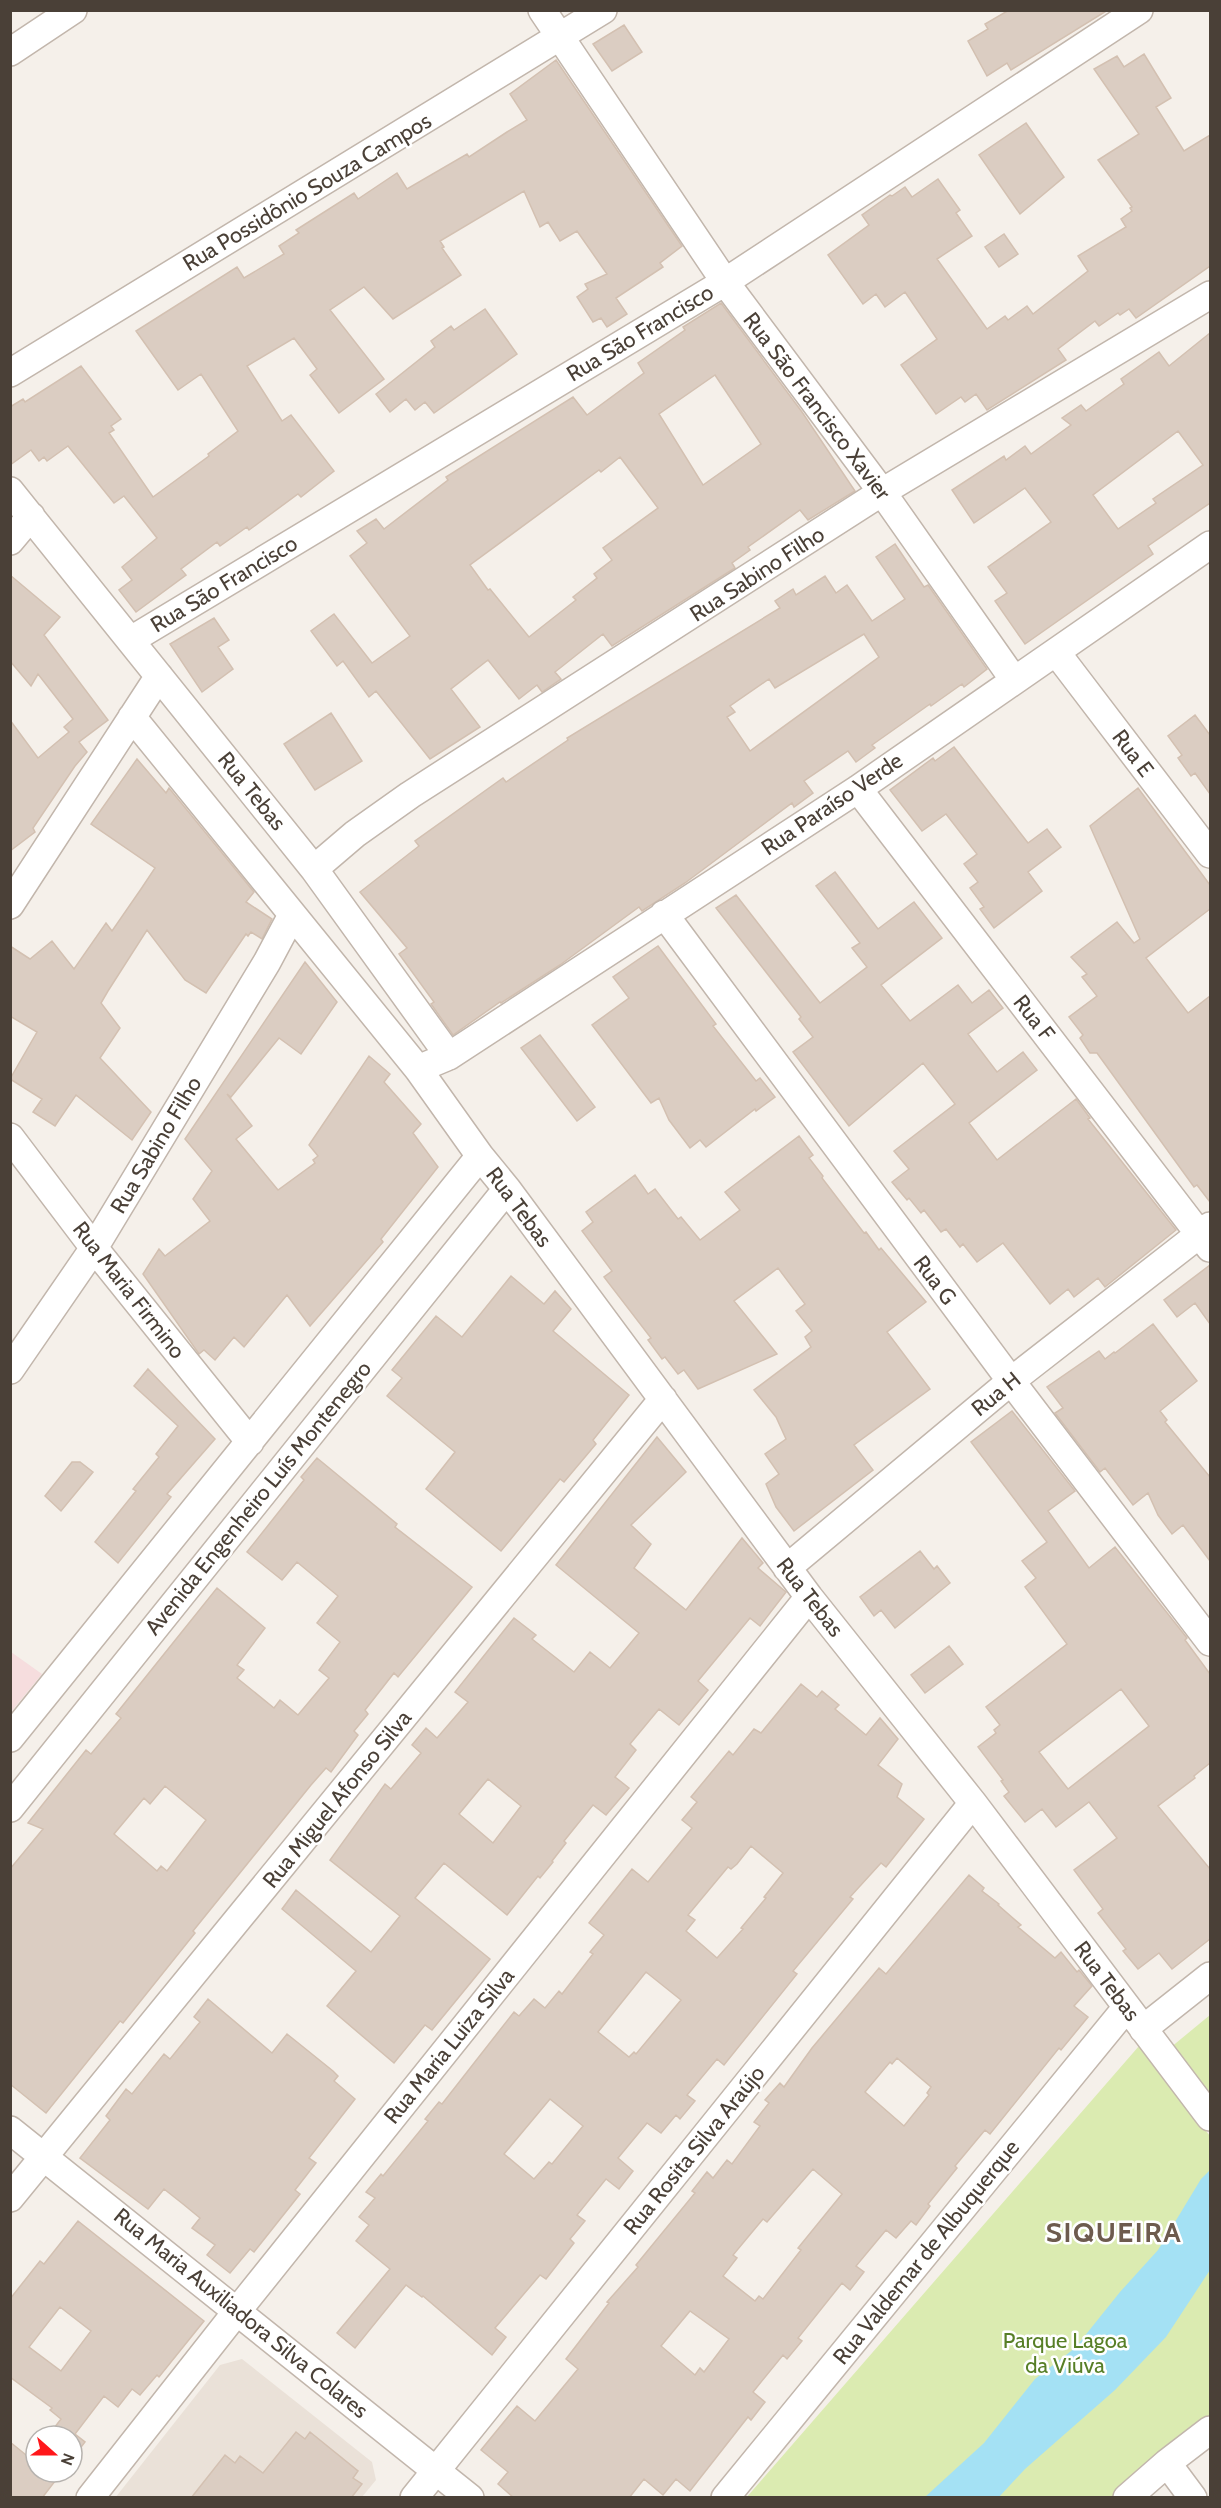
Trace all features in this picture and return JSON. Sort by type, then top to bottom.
[{"type":"street","points":[[10,52],[73,10]]},
{"type":"street","name":"Rua São Francisco Xavier","points":[[542,10],[725,282],[882,492],[1014,680]]},
{"type":"street","name":"Rua Possidônio Souza Campos","points":[[10,373],[603,10]]},
{"type":"street","name":"Rua São Francisco","points":[[131,640],[725,282],[1139,10]]},
{"type":"street","name":"Rua Sabino Filho","points":[[314,869],[355,834],[410,795],[882,492],[1210,295]]},
{"type":"street","name":"Rua Tebas","points":[[10,491],[314,869],[449,1056]]},
{"type":"street","points":[[10,541],[31,516]]},
{"type":"street","name":"Rua Paraíso Verde","points":[[449,1056],[858,789],[1210,545]]},
{"type":"street","name":"Rua E","points":[[1056,652],[1210,854]]},
{"type":"street","points":[[10,905],[159,676]]},
{"type":"street","name":"Rua Tebas","points":[[132,717],[418,1069],[480,1156],[507,1189],[787,1568],[973,1803],[1210,2117]]},
{"type":"street","name":"Rua F","points":[[858,789],[1207,1236]]},
{"type":"street","name":"Rua G","points":[[664,914],[1011,1381],[1210,1642]]},
{"type":"street","name":"Rua Sabino Filho","points":[[10,1370],[94,1248],[267,962],[292,915]]},
{"type":"street","points":[[418,1069],[449,1056]]},
{"type":"street","name":"Rua Maria Firmino","points":[[10,1137],[94,1248],[250,1442]]},
{"type":"street","name":"Avenida Engenheiro Luís Montenegro","points":[[10,1738],[480,1156]]},
{"type":"street","name":"Avenida Engenheiro Luís Montenegro","points":[[10,1808],[507,1189]]},
{"type":"street","name":"Rua H","points":[[787,1568],[1011,1381],[1207,1236]]},
{"type":"street","name":"Rua Miguel Afonso Silva","points":[[10,2198],[663,1399]]},
{"type":"street","name":"Rua Maria Luiza Silva","points":[[90,2498],[809,1597]]},
{"type":"street","points":[[108,1617],[142,1643]]},
{"type":"street","name":"Rua Rosita Silva Araújo","points":[[414,2498],[973,1803]]},
{"type":"street","points":[[1143,2029],[1210,1976]]},
{"type":"street","name":"Rua Valdemar de Albuquerque","points":[[725,2498],[1128,2007]]},
{"type":"street","name":"Rua Maria Auxiliadora Silva Colares","points":[[10,2130],[238,2310],[470,2498]]},
{"type":"street","points":[[1127,2498],[1210,2430]]},
{"type":"street","points":[[1167,2463],[1193,2498]]},
{"type":"shaded area","points":[[11,1652],[42,1674],[11,1712]]},
{"type":"shaded area","points":[[242,2359],[372,2462],[376,2480],[362,2497],[115,2498],[220,2365]]},
{"type":"green space","points":[[1210,2015],[1210,2102],[1170,2048]]},
{"type":"green space","name":"Parque Lagoa da Viúva","points":[[1139,2046],[1210,2136],[1210,2426],[1119,2497],[746,2498]]},
{"type":"water","points":[[1210,2170],[1210,2270],[1166,2337],[1115,2390],[1025,2469],[999,2497],[925,2497],[984,2443],[1035,2379],[1075,2348],[1120,2292],[1158,2250],[1201,2179]]},
{"type":"building","points":[[1009,10],[1108,10],[1011,70],[1007,63],[987,76],[968,41],[988,29],[985,24]]},
{"type":"building","points":[[624,25],[642,52],[612,71],[593,44]]},
{"type":"building","points":[[1144,54],[1171,98],[1156,107],[1184,151],[1210,135],[1210,266],[1136,318],[1129,309],[1120,315],[1118,313],[1099,326],[1095,321],[1058,349],[1066,360],[987,410],[976,394],[965,402],[961,397],[936,414],[901,365],[937,339],[905,292],[885,307],[876,294],[863,304],[828,255],[869,225],[862,215],[890,195],[892,196],[905,187],[912,197],[938,179],[960,210],[956,213],[972,236],[937,259],[987,329],[1005,316],[1008,320],[1027,306],[1033,314],[1088,271],[1078,256],[1126,227],[1121,219],[1132,211],[1130,208],[1132,207],[1098,160],[1139,134],[1094,69],[1117,56],[1124,67]]},
{"type":"building","points":[[556,60],[682,246],[660,263],[663,267],[616,298],[627,314],[607,327],[601,318],[593,322],[577,297],[588,289],[585,284],[607,274],[577,231],[560,241],[548,222],[540,227],[524,191],[440,241],[444,247],[442,248],[461,275],[393,319],[364,287],[330,310],[384,379],[339,413],[310,375],[317,369],[294,338],[247,366],[282,421],[291,415],[334,471],[301,497],[298,494],[249,530],[247,527],[220,546],[217,542],[181,569],[186,575],[136,612],[119,590],[132,580],[122,567],[157,538],[124,496],[114,503],[68,446],[47,461],[44,457],[39,461],[31,450],[10,465],[10,407],[23,399],[25,402],[81,366],[121,419],[111,426],[114,430],[109,433],[153,497],[209,456],[208,454],[238,431],[201,374],[178,390],[136,331],[237,267],[244,278],[284,254],[279,246],[299,233],[296,230],[354,193],[358,199],[397,173],[407,189],[467,154],[469,157],[527,120],[510,94]]},
{"type":"building","points":[[1026,123],[1064,177],[1020,214],[979,155]]},
{"type":"building","points":[[1004,234],[1018,254],[999,267],[985,247]]},
{"type":"building","points":[[721,303],[802,412],[855,491],[808,520],[800,510],[748,547],[750,550],[732,563],[735,568],[612,646],[603,634],[555,672],[561,679],[542,692],[537,685],[519,699],[488,660],[451,689],[480,727],[430,759],[376,691],[369,697],[343,661],[337,666],[311,631],[334,614],[372,663],[410,636],[350,556],[367,543],[357,531],[376,519],[384,529],[448,480],[446,477],[573,397],[587,415],[644,373],[638,363],[685,330],[683,327]],"holes":[[[715,375],[761,444],[703,485],[659,414]],[[620,457],[658,508],[603,548],[612,560],[594,574],[597,578],[573,597],[576,600],[529,637],[490,589],[488,590],[470,565]]]},
{"type":"building","points":[[485,309],[517,354],[434,413],[425,402],[415,410],[406,399],[390,412],[376,394],[435,347],[431,341],[451,326],[454,330]]},
{"type":"building","points":[[1210,333],[1210,503],[1148,546],[1153,554],[1025,644],[995,601],[1007,593],[988,567],[1051,522],[1025,488],[974,523],[952,490],[1004,456],[1006,460],[1025,446],[1031,454],[1071,425],[1062,418],[1081,405],[1086,411],[1124,384],[1121,379],[1159,352],[1169,366]],"holes":[[[1178,431],[1203,465],[1153,499],[1156,503],[1118,529],[1093,495]]]},
{"type":"building","points":[[895,544],[924,587],[928,585],[987,669],[964,687],[962,684],[931,706],[930,704],[872,745],[875,748],[856,762],[848,751],[804,781],[813,793],[794,807],[792,803],[685,883],[642,911],[639,907],[560,965],[500,1002],[453,1035],[431,1004],[434,1002],[399,954],[407,948],[360,892],[419,846],[415,841],[503,778],[506,782],[568,740],[567,738],[780,608],[775,601],[793,589],[796,595],[825,576],[836,593],[847,585],[872,621],[905,599],[876,557]],"holes":[[[864,634],[879,657],[750,751],[727,717],[735,712],[730,706],[769,679],[775,688]]]},
{"type":"building","points":[[10,575],[60,617],[44,635],[108,720],[79,742],[87,752],[33,828],[35,832],[10,851],[10,720],[38,758],[69,732],[64,727],[73,719],[38,674],[31,686],[10,661]]},
{"type":"building","points":[[214,618],[229,640],[218,647],[233,669],[202,692],[170,644]]},
{"type":"building","points":[[331,713],[362,761],[315,790],[284,744]]},
{"type":"building","points":[[1195,715],[1210,735],[1210,794],[1195,773],[1191,776],[1178,758],[1182,755],[1168,736]]},
{"type":"building","points":[[954,747],[1028,843],[1047,829],[1061,847],[1028,872],[1042,891],[994,928],[980,909],[984,907],[970,888],[978,882],[964,864],[977,854],[946,814],[922,831],[890,790],[933,758],[935,761]]},
{"type":"building","points":[[137,759],[166,793],[169,788],[254,892],[246,902],[272,919],[262,939],[251,932],[248,936],[246,934],[206,993],[185,980],[147,930],[108,991],[101,1003],[120,1028],[100,1058],[151,1112],[132,1140],[76,1095],[55,1126],[33,1112],[42,1099],[10,1079],[37,1032],[10,1016],[10,946],[30,959],[52,941],[74,969],[106,923],[112,931],[141,889],[155,868],[91,824]]},
{"type":"building","points":[[1138,788],[1210,885],[1210,909],[1146,958],[1188,1013],[1210,996],[1210,1202],[1197,1185],[1194,1187],[1097,1053],[1090,1053],[1080,1038],[1083,1035],[1069,1017],[1097,996],[1082,977],[1087,974],[1071,957],[1117,922],[1134,943],[1140,939],[1090,826]]},
{"type":"building","points":[[835,872],[878,929],[914,902],[942,938],[881,985],[910,1021],[958,985],[972,1003],[989,990],[1003,1008],[968,1034],[997,1072],[1023,1052],[1037,1070],[969,1123],[997,1160],[1076,1099],[1090,1118],[1088,1119],[1176,1230],[1105,1287],[1098,1278],[1074,1297],[1068,1289],[1050,1304],[1003,1243],[977,1262],[963,1244],[960,1247],[946,1229],[941,1232],[924,1210],[921,1213],[892,1182],[909,1169],[894,1151],[955,1104],[923,1063],[849,1126],[793,1052],[813,1037],[799,1019],[801,1017],[716,908],[736,895],[820,1003],[867,967],[852,948],[860,943],[816,886]]},
{"type":"building","points":[[658,946],[716,1024],[713,1026],[756,1081],[760,1078],[775,1097],[756,1111],[755,1109],[706,1147],[700,1140],[690,1148],[669,1120],[659,1098],[651,1103],[592,1025],[629,998],[613,977]]},
{"type":"building","points":[[305,962],[337,1002],[301,1054],[279,1038],[231,1097],[227,1094],[252,1126],[236,1139],[278,1190],[315,1163],[313,1160],[318,1156],[309,1145],[369,1056],[390,1074],[384,1082],[421,1124],[413,1133],[438,1167],[381,1239],[383,1242],[310,1326],[287,1295],[244,1347],[234,1337],[215,1360],[204,1350],[199,1354],[143,1274],[159,1249],[165,1256],[210,1221],[193,1199],[212,1171],[185,1139]]},
{"type":"building","points":[[540,1035],[595,1107],[577,1121],[521,1048]]},
{"type":"building","points":[[799,1136],[813,1155],[809,1158],[823,1176],[822,1178],[864,1233],[866,1232],[879,1250],[881,1248],[926,1302],[887,1332],[930,1389],[854,1445],[873,1470],[794,1531],[776,1507],[766,1484],[779,1474],[765,1454],[786,1439],[776,1417],[754,1390],[811,1347],[805,1337],[812,1331],[796,1311],[805,1304],[778,1268],[734,1301],[777,1354],[698,1389],[684,1370],[678,1374],[665,1357],[662,1359],[648,1340],[651,1338],[604,1277],[612,1271],[582,1231],[593,1222],[586,1212],[635,1175],[648,1194],[655,1189],[678,1219],[681,1217],[700,1240],[740,1210],[725,1192]]},
{"type":"building","points":[[1210,1265],[1210,1324],[1195,1303],[1177,1317],[1164,1300]]},
{"type":"building","points":[[511,1276],[544,1304],[555,1291],[571,1309],[553,1331],[629,1395],[593,1440],[596,1444],[564,1482],[560,1479],[501,1551],[426,1489],[455,1452],[387,1396],[402,1378],[392,1370],[436,1316],[462,1337]]},
{"type":"building","points":[[1153,1324],[1197,1381],[1160,1411],[1167,1420],[1165,1422],[1210,1477],[1210,1561],[1183,1525],[1172,1534],[1158,1515],[1148,1493],[1133,1505],[1105,1468],[1100,1472],[1055,1413],[1063,1408],[1047,1387],[1099,1351],[1105,1359]]},
{"type":"building","points":[[148,1369],[215,1439],[167,1494],[171,1497],[118,1563],[95,1542],[136,1491],[133,1489],[159,1457],[156,1454],[178,1426],[134,1386]]},
{"type":"building","points":[[1012,1411],[1075,1491],[1048,1511],[1089,1568],[1115,1547],[1187,1638],[1185,1640],[1210,1674],[1210,1763],[1194,1776],[1195,1778],[1158,1806],[1210,1869],[1210,1939],[1172,1969],[1159,1953],[1138,1969],[1123,1951],[1126,1949],[1098,1913],[1103,1909],[1074,1870],[1117,1838],[1089,1802],[1056,1827],[1042,1809],[1025,1822],[1004,1796],[1009,1792],[1001,1781],[1003,1780],[978,1747],[996,1733],[994,1730],[1000,1725],[986,1707],[1067,1644],[1025,1587],[1036,1578],[1022,1561],[1047,1542],[971,1442]],"holes":[[[1121,1689],[1149,1726],[1068,1789],[1039,1752]]]},
{"type":"building","points":[[657,1437],[686,1472],[631,1525],[651,1544],[634,1568],[686,1610],[742,1538],[763,1563],[758,1568],[786,1592],[760,1626],[750,1618],[698,1681],[708,1690],[679,1725],[659,1709],[630,1744],[636,1750],[615,1777],[629,1788],[606,1815],[593,1805],[564,1841],[566,1843],[553,1862],[540,1878],[538,1876],[507,1915],[444,1863],[415,1898],[490,1959],[432,2030],[425,2025],[394,2063],[327,2006],[356,1971],[282,1909],[296,1890],[371,1952],[400,1916],[330,1860],[385,1784],[391,1789],[421,1753],[412,1745],[426,1728],[437,1738],[468,1702],[455,1692],[514,1618],[536,1635],[532,1639],[574,1672],[590,1652],[610,1668],[639,1633],[556,1565]],"holes":[[[488,1779],[521,1806],[493,1843],[459,1814]]]},
{"type":"building","points":[[317,1458],[397,1524],[395,1527],[472,1587],[398,1677],[394,1673],[365,1710],[368,1714],[354,1731],[358,1735],[331,1772],[326,1768],[311,1785],[193,1931],[195,1933],[123,2023],[120,2021],[46,2113],[10,2084],[10,1869],[43,1829],[28,1823],[86,1750],[91,1754],[121,1718],[116,1714],[217,1588],[265,1628],[237,1665],[244,1670],[237,1678],[274,1708],[280,1700],[298,1715],[329,1678],[319,1670],[340,1642],[317,1623],[338,1596],[297,1562],[282,1580],[247,1552],[304,1480],[301,1477]],"holes":[[[165,1786],[206,1820],[167,1871],[161,1866],[157,1871],[114,1834],[144,1798],[150,1804]]]},
{"type":"building","points":[[72,1462],[80,1462],[93,1472],[61,1511],[45,1496]]},
{"type":"building","points":[[920,1551],[934,1569],[937,1566],[950,1583],[895,1628],[881,1610],[874,1616],[860,1597]]},
{"type":"building","points":[[949,1646],[963,1664],[925,1693],[911,1675]]},
{"type":"building","points":[[801,1684],[817,1697],[822,1691],[839,1705],[835,1709],[866,1735],[880,1718],[898,1739],[878,1765],[902,1784],[897,1797],[924,1819],[886,1867],[881,1863],[850,1897],[853,1899],[793,1971],[797,1974],[724,2065],[717,2059],[687,2095],[695,2101],[680,2119],[676,2115],[661,2133],[647,2123],[618,2158],[633,2171],[619,2189],[606,2179],[577,2215],[585,2221],[570,2239],[574,2243],[546,2279],[540,2275],[495,2328],[506,2337],[492,2355],[423,2296],[406,2285],[355,2348],[337,2333],[390,2269],[356,2241],[369,2225],[359,2217],[375,2198],[366,2192],[381,2174],[383,2176],[428,2121],[425,2119],[439,2102],[442,2104],[514,2012],[519,2016],[534,1999],[545,2008],[559,1991],[562,1994],[593,1954],[590,1952],[604,1935],[589,1923],[632,1869],[648,1882],[692,1828],[682,1820],[697,1802],[691,1797],[729,1751],[733,1755],[754,1729],[761,1733]],"holes":[[[751,1846],[783,1873],[741,1928],[743,1929],[717,1958],[686,1931],[695,1920],[688,1915],[728,1867],[731,1869],[737,1864]],[[646,1972],[681,2000],[636,2054],[634,2052],[629,2057],[598,2032]],[[550,2099],[583,2126],[552,2164],[549,2162],[534,2179],[504,2154]]]},
{"type":"building","points":[[969,1875],[984,1888],[982,1891],[1021,1925],[1018,1927],[1055,1958],[1061,1952],[1077,1972],[1079,1970],[1092,1986],[1074,2006],[1088,2017],[1061,2050],[1059,2048],[990,2134],[985,2130],[955,2166],[957,2168],[928,2204],[930,2206],[916,2225],[911,2221],[896,2238],[886,2230],[856,2266],[864,2272],[850,2290],[842,2283],[798,2338],[802,2341],[787,2359],[783,2355],[753,2392],[765,2402],[751,2420],[748,2417],[690,2491],[676,2479],[663,2495],[644,2479],[629,2498],[514,2498],[498,2484],[508,2472],[481,2450],[517,2406],[535,2421],[578,2369],[566,2359],[609,2303],[607,2302],[638,2267],[636,2265],[695,2193],[692,2191],[707,2172],[713,2178],[727,2160],[732,2164],[760,2126],[754,2122],[769,2103],[765,2100],[780,2083],[784,2087],[812,2048],[879,1968],[886,1974]],"holes":[[[897,2058],[931,2087],[927,2093],[929,2095],[904,2126],[865,2092],[890,2062],[892,2064]],[[813,2169],[842,2194],[798,2248],[801,2250],[763,2299],[759,2296],[755,2301],[723,2276],[737,2258],[733,2255],[763,2219],[767,2222]],[[690,2311],[729,2339],[704,2372],[700,2368],[695,2375],[661,2346]]]},
{"type":"building","points":[[208,1999],[272,2053],[287,2034],[333,2071],[338,2076],[334,2081],[355,2099],[309,2158],[316,2163],[295,2190],[300,2194],[254,2252],[250,2249],[230,2273],[207,2255],[215,2245],[192,2228],[200,2218],[164,2189],[148,2209],[80,2158],[110,2120],[106,2116],[126,2089],[132,2094],[164,2054],[170,2059],[200,2022],[194,2017]]},
{"type":"building","points":[[78,2221],[204,2321],[159,2377],[157,2375],[140,2395],[132,2389],[118,2407],[104,2396],[83,2424],[57,2424],[61,2419],[50,2410],[52,2408],[10,2377],[10,2299],[40,2261],[44,2264]],"holes":[[[60,2307],[91,2331],[61,2371],[29,2347]]]},
{"type":"building","points":[[296,2432],[305,2439],[310,2432],[358,2471],[353,2478],[362,2484],[351,2498],[191,2498],[225,2455],[235,2463],[240,2456],[263,2473]]},
{"type":"building","points":[[10,2442],[24,2453],[24,2484],[53,2484],[42,2498],[10,2498]]},
{"type":"district","name":"SIQUEIRA","points":[[1114,2232]]}]
